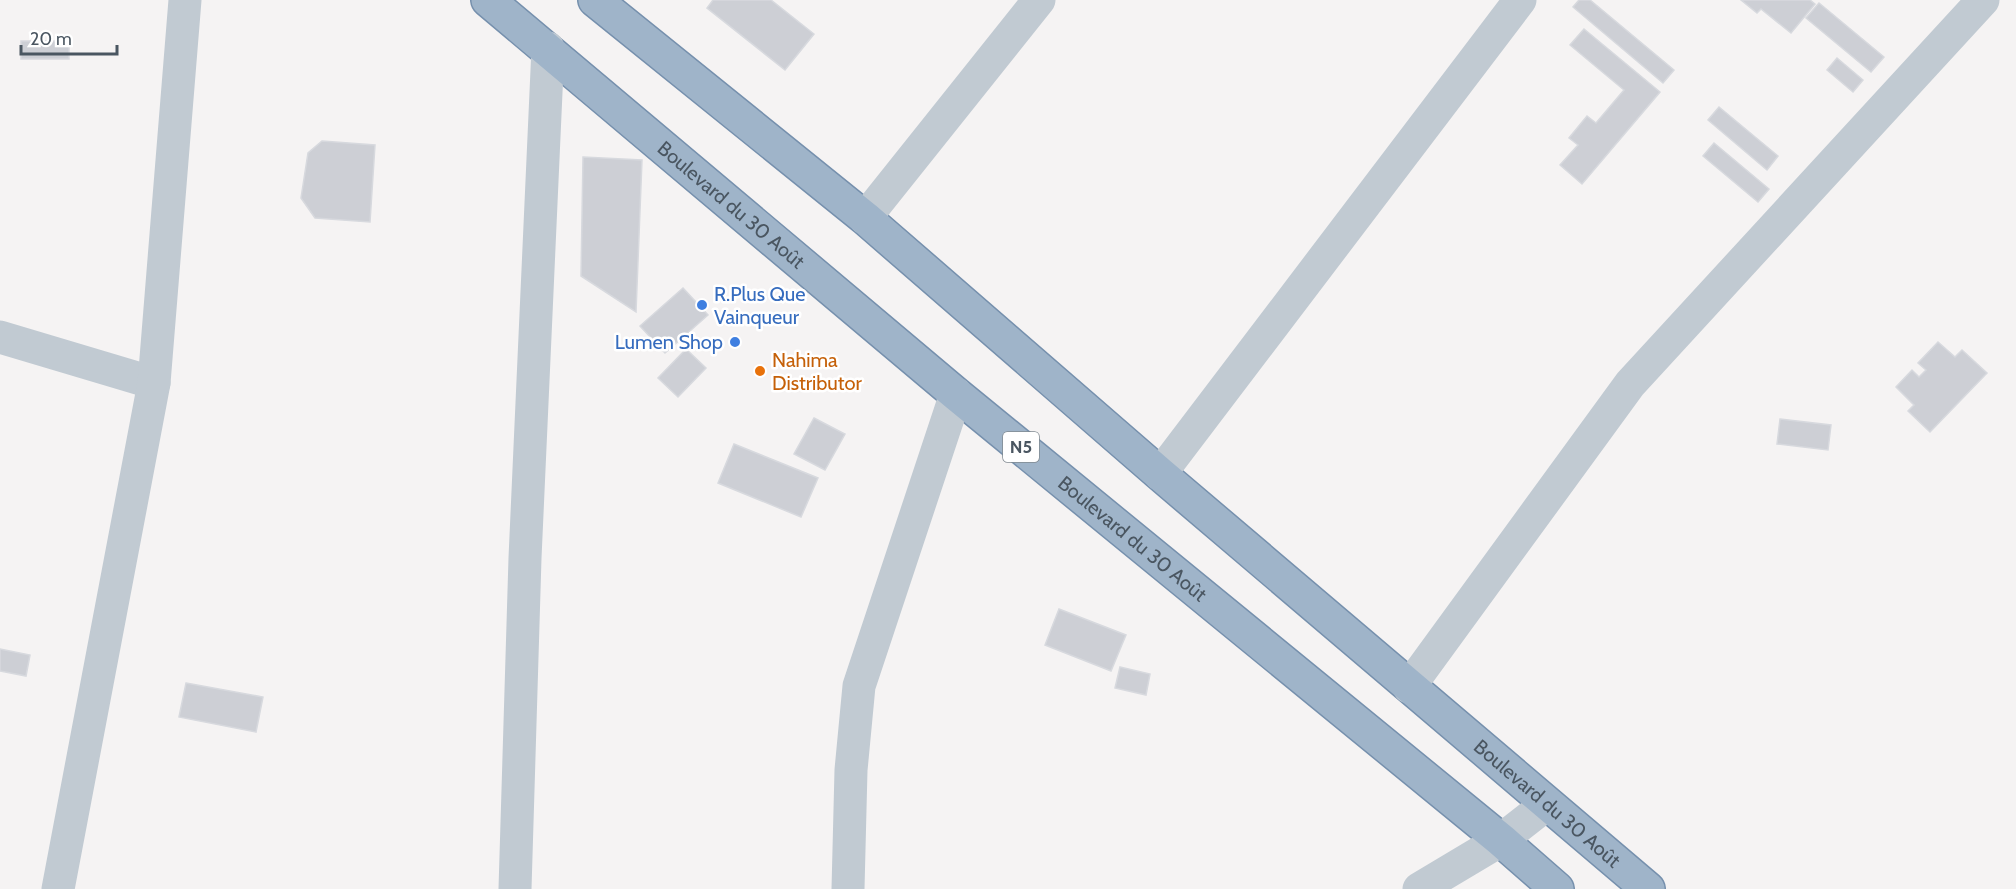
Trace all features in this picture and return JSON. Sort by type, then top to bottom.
[{"type":"highway","name":"Boulevard du 30 Août","points":[[488,0],[548,48],[956,394],[1501,840],[1557,889]]},
{"type":"highway","name":"Boulevard du 30 Août","points":[[595,0],[865,218],[1160,474],[1648,889]]},
{"type":"street","points":[[58,889],[154,383],[185,0]]},
{"type":"street","points":[[865,218],[1039,0]]},
{"type":"street","points":[[1160,474],[1520,0]]},
{"type":"street","points":[[1409,687],[1630,384],[1983,0]]},
{"type":"street","points":[[514,889],[525,546],[548,48]]},
{"type":"street","points":[[0,337],[154,383]]},
{"type":"street","points":[[848,889],[851,770],[859,686],[956,394]]},
{"type":"street","points":[[1419,889],[1501,840],[1547,804]]},
{"type":"building","points":[[713,0],[771,0],[814,34],[785,70],[707,8]]},
{"type":"building","points":[[1579,0],[1590,0],[1674,70],[1663,83],[1573,7]]},
{"type":"building","points":[[1741,0],[1810,0],[1815,4],[1791,33],[1761,9],[1757,13]]},
{"type":"building","points":[[1819,3],[1884,57],[1871,72],[1806,18]]},
{"type":"building","points":[[1584,29],[1660,92],[1582,184],[1560,165],[1578,145],[1569,138],[1587,116],[1596,123],[1624,90],[1570,45]]},
{"type":"building","points":[[21,41],[69,41],[69,59],[21,59]]},
{"type":"building","points":[[1837,58],[1863,80],[1853,92],[1827,70]]},
{"type":"building","points":[[1719,107],[1778,156],[1767,170],[1708,120]]},
{"type":"building","points":[[322,141],[375,145],[370,222],[315,218],[301,198],[308,153]]},
{"type":"building","points":[[1714,143],[1769,189],[1758,202],[1703,156]]},
{"type":"building","points":[[583,157],[642,160],[636,312],[581,276]]},
{"type":"building","points":[[683,288],[708,315],[665,353],[640,326]]},
{"type":"building","points":[[1938,342],[1955,357],[1962,350],[1987,373],[1930,432],[1908,411],[1914,405],[1896,387],[1912,370],[1919,377],[1926,370],[1918,363]]},
{"type":"building","points":[[686,349],[706,368],[678,397],[658,378]]},
{"type":"building","points":[[814,418],[845,434],[825,470],[794,454]]},
{"type":"building","points":[[1780,419],[1831,425],[1828,450],[1777,444]]},
{"type":"building","points":[[734,444],[818,478],[801,517],[718,483]]},
{"type":"building","points":[[1059,609],[1126,635],[1111,671],[1045,645]]},
{"type":"building","points":[[0,649],[30,655],[26,676],[0,671]]},
{"type":"building","points":[[1120,667],[1150,674],[1146,695],[1115,688]]},
{"type":"building","points":[[186,683],[263,697],[256,732],[179,717]]},
{"type":"place","name":"R.Plus Que Vainqueur","points":[[702,305]]},
{"type":"place","name":"Lumen Shop","points":[[735,342]]},
{"type":"place","name":"Nahima Distributor","points":[[760,371]]}]
